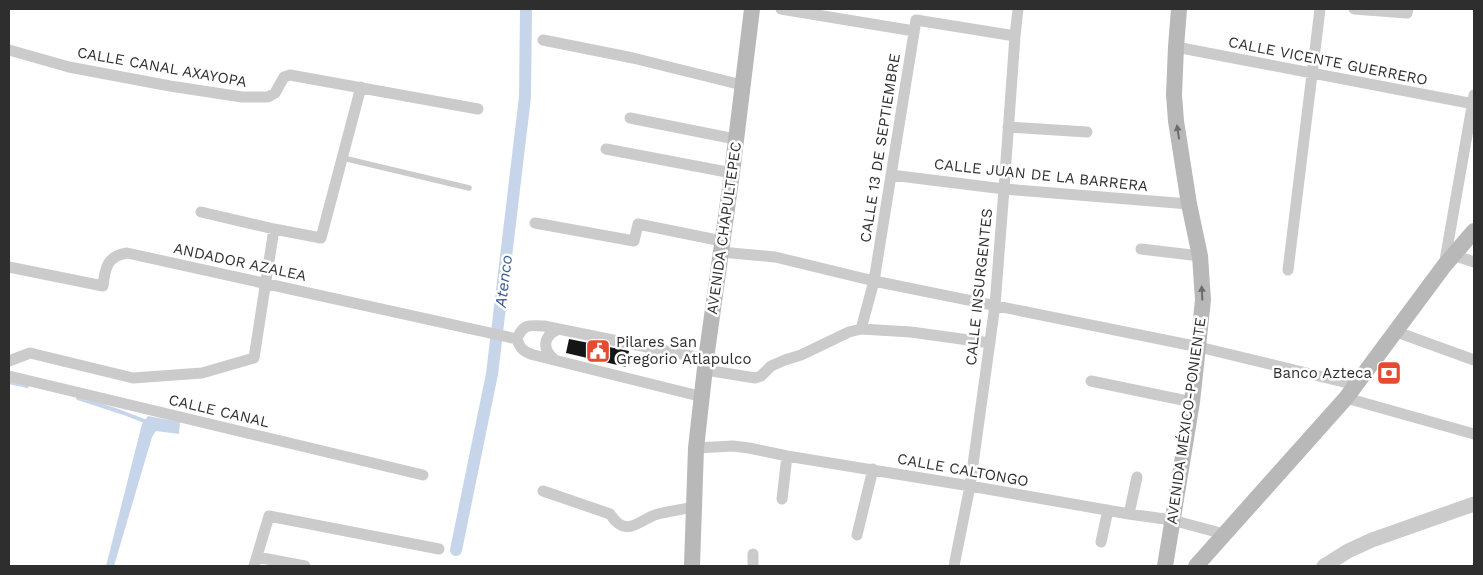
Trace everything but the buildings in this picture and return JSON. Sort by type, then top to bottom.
[{"type":"main road","name":"AVENIDA CHAPULTEPEC","points":[[692,566],[696,448],[752,9]]},
{"type":"main road","name":"AVENIDA MÉXICO-PONIENTE","points":[[1165,566],[1192,402],[1203,300],[1200,256],[1189,204],[1176,121],[1174,96],[1178,9]]},
{"type":"main road","points":[[1196,566],[1346,398],[1394,331],[1448,261],[1474,231]]},
{"type":"street","points":[[781,9],[916,20],[1015,36]]},
{"type":"street","name":"CALLE INSURGENTES","points":[[954,566],[970,486],[990,343],[1018,9]]},
{"type":"street","points":[[1288,270],[1320,9]]},
{"type":"street","points":[[1354,9],[1407,12],[1408,9]]},
{"type":"street","name":"CALLE 13 DE SEPTIEMBRE","points":[[861,328],[874,281],[916,20]]},
{"type":"street","points":[[543,40],[633,58],[742,85]]},
{"type":"street","name":"CALLE VICENTE GUERRERO","points":[[1176,47],[1312,74],[1474,101]]},
{"type":"street","name":"CALLE CANAL AXAYOPA","points":[[9,50],[69,67],[242,97],[258,98],[272,95],[284,77],[290,74],[478,109]]},
{"type":"street","points":[[202,212],[321,238],[360,87]]},
{"type":"street","points":[[1474,101],[1448,261],[1474,262]]},
{"type":"street","points":[[630,118],[735,139]]},
{"type":"street","points":[[1008,127],[1087,132]]},
{"type":"street","points":[[606,149],[732,172]]},
{"type":"street","name":"CALLE JUAN DE LA BARRERA","points":[[891,175],[1004,189],[1189,204]]},
{"type":"street","points":[[535,223],[634,241],[638,224],[721,246],[874,281],[1199,347],[1356,385]]},
{"type":"street","points":[[9,361],[30,353],[133,378],[202,372],[254,358],[274,229]]},
{"type":"street","points":[[1141,249],[1200,256]]},
{"type":"street","name":"ANDADOR AZALEA","points":[[9,267],[103,286],[105,271],[110,260],[117,254],[127,253],[517,339]]},
{"type":"street","points":[[703,396],[524,352],[519,346],[517,339],[521,330],[526,326],[544,326],[706,364],[748,378],[761,376],[771,366],[802,355],[861,328],[911,332],[990,343]]},
{"type":"street","points":[[555,360],[548,354],[546,345],[548,337],[552,332],[559,330]]},
{"type":"street","points":[[1394,331],[1474,360]]},
{"type":"street","name":"CALLE CANAL","points":[[9,376],[423,475]]},
{"type":"street","points":[[1091,381],[1192,402]]},
{"type":"street","points":[[1346,398],[1474,434]]},
{"type":"street","name":"CALLE CALTONGO","points":[[696,448],[733,446],[1172,520],[1224,534]]},
{"type":"street","points":[[782,499],[787,456]]},
{"type":"street","points":[[857,535],[873,469]]},
{"type":"street","points":[[1129,514],[1137,477]]},
{"type":"street","points":[[543,491],[610,514],[616,523],[624,526],[637,525],[656,514],[693,507]]},
{"type":"street","points":[[1324,566],[1348,551],[1372,540],[1474,504]]},
{"type":"street","points":[[1101,542],[1108,510]]},
{"type":"street","points":[[305,566],[256,562],[269,516],[439,548]]},
{"type":"street","points":[[752,554],[753,566]]},
{"type":"lane","points":[[343,158],[468,188]]},
{"type":"water","points":[[148,416],[180,422],[179,434],[156,431],[152,437],[114,566],[106,566],[142,424]]},
{"type":"waterway","name":"Atenco","points":[[456,550],[492,374],[525,97],[526,9]]},
{"type":"waterway","points":[[9,382],[27,386]]},
{"type":"waterway","points":[[78,398],[147,422]]},
{"type":"place","name":"Pilares San Gregorio Atlapulco","points":[[598,351]]},
{"type":"place","name":"Banco Azteca","points":[[1389,373]]}]
